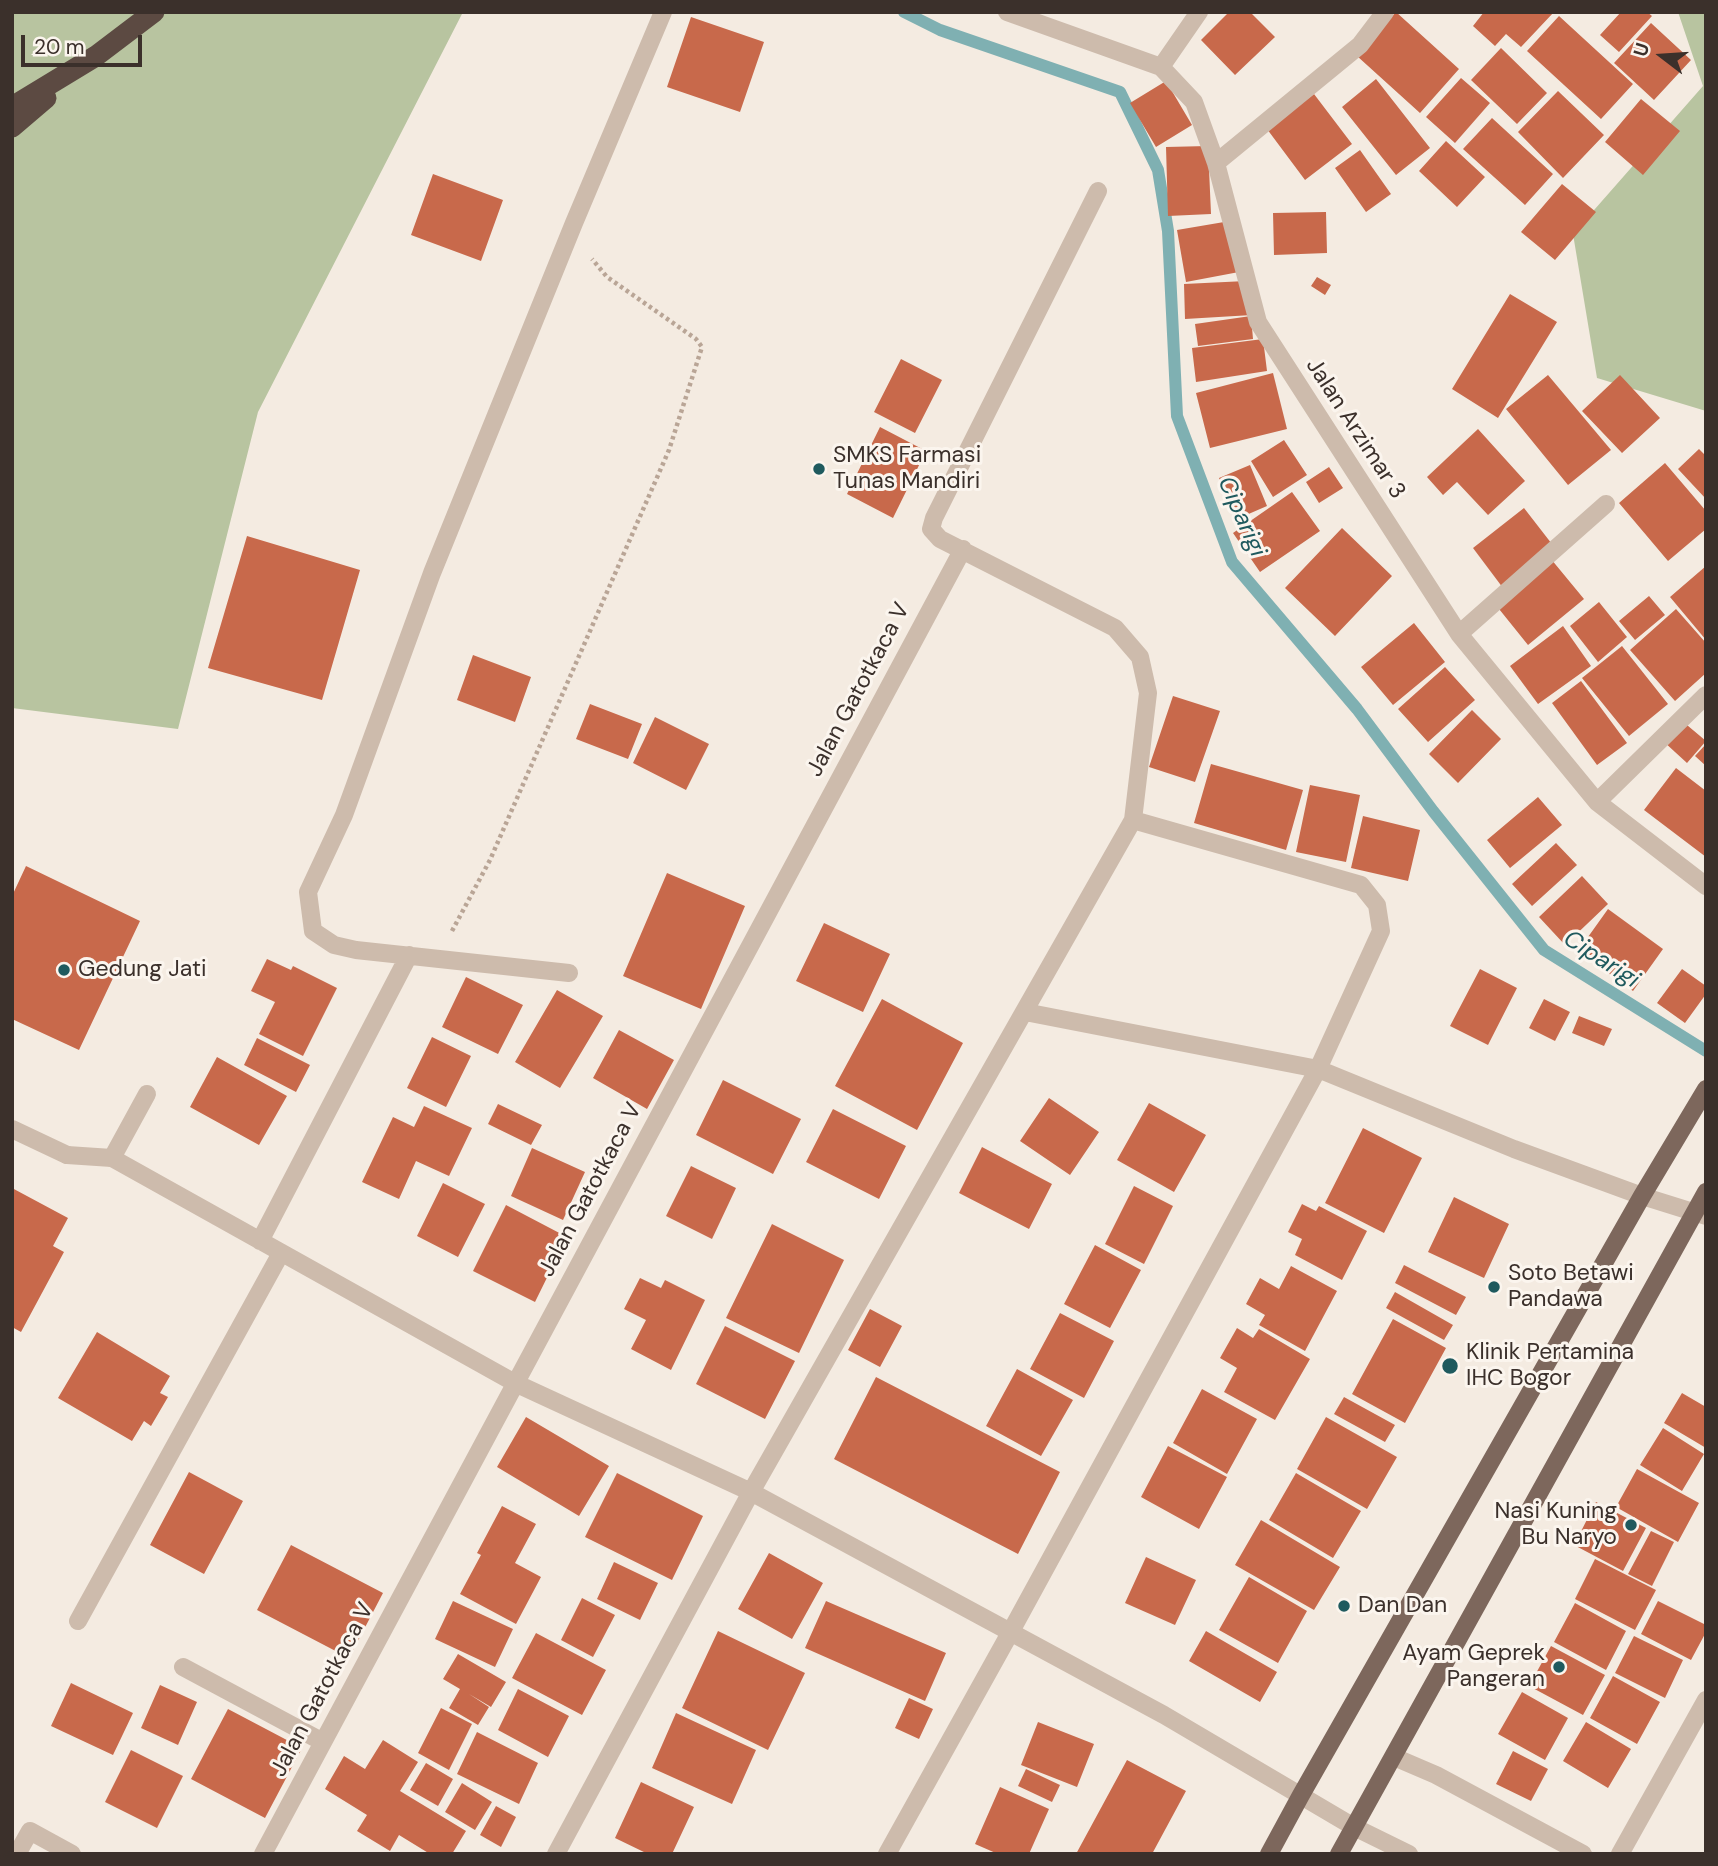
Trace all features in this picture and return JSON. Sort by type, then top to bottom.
[{"type":"highway","points":[[12,127],[96,56],[154,12]]},
{"type":"highway","points":[[12,107],[96,56]]},
{"type":"main road","points":[[1269,1854],[1642,1196],[1706,1089]]},
{"type":"main road","points":[[1339,1854],[1700,1213],[1706,1192]]},
{"type":"street","points":[[569,973],[356,950],[334,945],[313,931],[308,892],[344,815],[432,573],[573,223],[663,12]]},
{"type":"street","name":"Jalan Arzimar 3","points":[[1007,12],[1161,66],[1194,102],[1216,163],[1258,322],[1459,634],[1597,802],[1706,886]]},
{"type":"street","points":[[1161,66],[1199,12]]},
{"type":"street","points":[[1216,163],[1360,45],[1385,12]]},
{"type":"street","points":[[556,1854],[751,1492],[1133,820],[1148,693],[1140,657],[1115,628],[940,539],[931,528],[1098,191]]},
{"type":"street","points":[[1459,634],[1606,504]]},
{"type":"street","name":"Jalan Gatotkaca V","points":[[266,1853],[963,549]]},
{"type":"street","points":[[1597,802],[1706,695]]},
{"type":"street","points":[[887,1854],[1318,1069],[1381,931],[1377,905],[1361,885],[1133,820]]},
{"type":"street","points":[[260,1241],[409,955]]},
{"type":"street","points":[[1025,1012],[1318,1069],[1514,1149],[1642,1196],[1700,1213]]},
{"type":"street","points":[[112,1158],[147,1094]]},
{"type":"street","points":[[12,1129],[67,1155],[112,1158],[515,1383],[751,1492],[1164,1715],[1354,1827],[1409,1854]]},
{"type":"street","points":[[78,1622],[281,1253]]},
{"type":"street","points":[[183,1667],[323,1742]]},
{"type":"street","points":[[1620,1854],[1706,1700]]},
{"type":"street","points":[[1394,1757],[1436,1775],[1583,1854]]},
{"type":"street","points":[[16,1854],[30,1830],[72,1854]]},
{"type":"path","points":[[437,959],[491,860],[528,776],[669,450],[702,347],[696,338],[607,277],[594,263],[573,223]]},
{"type":"green space","points":[[12,12],[463,12],[258,412],[178,729],[12,708]]},
{"type":"green space","points":[[1678,12],[1706,12],[1706,411],[1597,378],[1573,234],[1703,86]]},
{"type":"building","points":[[1229,12],[1250,12],[1275,37],[1235,75],[1201,40]]},
{"type":"building","points":[[1396,12],[1459,69],[1420,113],[1357,56]]},
{"type":"building","points":[[1484,12],[1554,12],[1521,47],[1506,34],[1495,46],[1473,26]]},
{"type":"building","points":[[1621,12],[1647,12],[1652,16],[1619,52],[1600,35]]},
{"type":"building","points":[[1559,16],[1633,84],[1601,119],[1527,51]]},
{"type":"building","points":[[691,17],[764,42],[740,112],[667,87]]},
{"type":"building","points":[[1651,23],[1691,60],[1654,100],[1614,63]]},
{"type":"building","points":[[1501,48],[1547,93],[1517,124],[1471,80]]},
{"type":"building","points":[[1461,78],[1490,103],[1455,143],[1426,117]]},
{"type":"building","points":[[1376,79],[1430,148],[1396,175],[1342,107]]},
{"type":"building","points":[[1166,81],[1192,125],[1156,147],[1130,103]]},
{"type":"building","points":[[1558,91],[1604,135],[1563,178],[1518,132]]},
{"type":"building","points":[[1314,94],[1352,144],[1305,180],[1267,129]]},
{"type":"building","points":[[1641,99],[1680,131],[1643,175],[1605,142]]},
{"type":"building","points":[[1492,118],[1553,174],[1525,205],[1463,149]]},
{"type":"building","points":[[1446,141],[1485,177],[1457,207],[1419,171]]},
{"type":"building","points":[[1208,146],[1211,214],[1168,216],[1166,147]]},
{"type":"building","points":[[1360,150],[1391,194],[1366,212],[1335,168]]},
{"type":"building","points":[[433,174],[503,200],[481,261],[411,235]]},
{"type":"building","points":[[1562,184],[1596,212],[1555,260],[1521,232]]},
{"type":"building","points":[[1326,212],[1327,253],[1274,255],[1273,213]]},
{"type":"building","points":[[1230,221],[1239,272],[1186,282],[1177,230]]},
{"type":"building","points":[[1317,277],[1331,285],[1325,295],[1311,286]]},
{"type":"building","points":[[1246,281],[1252,315],[1185,319],[1184,284]]},
{"type":"building","points":[[1510,294],[1557,322],[1498,418],[1452,389]]},
{"type":"building","points":[[1251,316],[1253,339],[1198,346],[1195,324]]},
{"type":"building","points":[[1263,339],[1267,371],[1196,382],[1192,348]]},
{"type":"building","points":[[901,359],[942,380],[915,433],[874,412]]},
{"type":"building","points":[[1273,373],[1287,429],[1210,448],[1196,393]]},
{"type":"building","points":[[1548,375],[1611,450],[1568,485],[1506,409]]},
{"type":"building","points":[[1620,375],[1660,418],[1622,453],[1582,411]]},
{"type":"building","points":[[880,427],[926,451],[893,518],[847,494]]},
{"type":"building","points":[[1478,429],[1525,481],[1488,515],[1457,482],[1443,495],[1427,477]]},
{"type":"building","points":[[1284,440],[1307,475],[1273,497],[1251,461]]},
{"type":"building","points":[[1699,449],[1706,456],[1706,499],[1678,469]]},
{"type":"building","points":[[1665,463],[1706,511],[1706,529],[1668,561],[1619,503]]},
{"type":"building","points":[[1250,465],[1267,506],[1237,519],[1219,478]]},
{"type":"building","points":[[1329,467],[1343,488],[1319,503],[1306,482]]},
{"type":"building","points":[[1292,492],[1320,531],[1260,572],[1233,533]]},
{"type":"building","points":[[1524,508],[1555,548],[1503,588],[1473,548]]},
{"type":"building","points":[[1342,528],[1392,576],[1335,636],[1285,588]]},
{"type":"building","points":[[247,536],[360,570],[322,700],[208,668]]},
{"type":"building","points":[[1551,559],[1584,599],[1528,645],[1495,604]]},
{"type":"building","points":[[1706,566],[1706,640],[1670,597]]},
{"type":"building","points":[[1649,596],[1665,615],[1635,640],[1619,621]]},
{"type":"building","points":[[1599,602],[1627,637],[1598,662],[1570,626]]},
{"type":"building","points":[[1676,609],[1706,643],[1706,673],[1675,701],[1630,650]]},
{"type":"building","points":[[1414,623],[1445,662],[1393,705],[1361,667]]},
{"type":"building","points":[[1563,626],[1591,666],[1538,704],[1510,666]]},
{"type":"building","points":[[1622,646],[1668,704],[1629,736],[1582,678]]},
{"type":"building","points":[[473,655],[531,677],[515,722],[457,700]]},
{"type":"building","points":[[1445,667],[1475,700],[1428,742],[1398,709]]},
{"type":"building","points":[[1581,681],[1627,743],[1597,765],[1552,703]]},
{"type":"building","points":[[1173,696],[1220,711],[1195,782],[1149,767]]},
{"type":"building","points":[[590,704],[642,724],[628,759],[576,739]]},
{"type":"building","points":[[1472,710],[1501,739],[1458,783],[1429,754]]},
{"type":"building","points":[[655,717],[709,744],[686,790],[633,763]]},
{"type":"building","points":[[1681,720],[1706,741],[1687,763],[1663,741]]},
{"type":"building","points":[[1706,744],[1706,766],[1695,756]]},
{"type":"building","points":[[1211,764],[1303,790],[1286,850],[1194,823]]},
{"type":"building","points":[[1676,768],[1706,791],[1706,857],[1644,810]]},
{"type":"building","points":[[1310,785],[1360,795],[1346,862],[1296,852]]},
{"type":"building","points":[[1538,797],[1562,825],[1510,868],[1487,840]]},
{"type":"building","points":[[1363,816],[1420,830],[1408,881],[1351,868]]},
{"type":"building","points":[[1556,843],[1577,865],[1532,906],[1512,884]]},
{"type":"building","name":"Gedung Jati","points":[[26,866],[140,921],[79,1050],[12,1019],[12,896]]},
{"type":"building","points":[[667,873],[745,906],[701,1009],[623,976]]},
{"type":"building","points":[[1582,876],[1608,904],[1565,945],[1539,917]]},
{"type":"building","points":[[1608,909],[1663,949],[1633,991],[1578,951]]},
{"type":"building","points":[[824,923],[890,954],[863,1012],[796,981]]},
{"type":"building","points":[[267,959],[291,970],[293,966],[337,988],[303,1056],[259,1034],[275,1002],[251,991]]},
{"type":"building","points":[[1480,969],[1517,988],[1488,1045],[1450,1026]]},
{"type":"building","points":[[1682,969],[1706,986],[1706,994],[1685,1023],[1657,1003]]},
{"type":"building","points":[[466,977],[523,1005],[498,1054],[442,1027]]},
{"type":"building","points":[[557,990],[603,1016],[560,1088],[515,1062]]},
{"type":"building","points":[[882,999],[963,1043],[917,1130],[835,1086]]},
{"type":"building","points":[[1544,999],[1570,1012],[1555,1041],[1529,1028]]},
{"type":"building","points":[[1579,1016],[1612,1029],[1604,1046],[1572,1033]]},
{"type":"building","points":[[619,1030],[674,1060],[647,1109],[593,1078]]},
{"type":"building","points":[[432,1037],[471,1056],[446,1107],[407,1088]]},
{"type":"building","points":[[257,1038],[310,1065],[296,1092],[244,1065]]},
{"type":"building","points":[[217,1057],[287,1096],[259,1145],[190,1107]]},
{"type":"building","points":[[723,1080],[801,1119],[773,1174],[696,1135]]},
{"type":"building","points":[[1049,1098],[1099,1132],[1070,1175],[1020,1141]]},
{"type":"building","points":[[1149,1103],[1206,1135],[1174,1192],[1117,1160]]},
{"type":"building","points":[[498,1104],[542,1125],[531,1145],[488,1124]]},
{"type":"building","points":[[424,1106],[472,1128],[449,1176],[416,1161],[399,1199],[362,1182],[393,1117],[414,1127]]},
{"type":"building","points":[[833,1109],[906,1146],[879,1199],[806,1162]]},
{"type":"building","points":[[1363,1128],[1422,1158],[1384,1233],[1325,1203]]},
{"type":"building","points":[[982,1147],[1052,1184],[1029,1229],[959,1193]]},
{"type":"building","points":[[532,1148],[585,1172],[563,1220],[511,1196]]},
{"type":"building","points":[[691,1166],[736,1188],[712,1239],[666,1216]]},
{"type":"building","points":[[443,1183],[485,1204],[458,1257],[417,1236]]},
{"type":"building","points":[[1134,1186],[1173,1206],[1144,1264],[1105,1244]]},
{"type":"building","points":[[12,1188],[68,1218],[53,1246],[64,1252],[21,1332],[12,1327]]},
{"type":"building","points":[[1454,1197],[1509,1224],[1484,1278],[1428,1252]]},
{"type":"building","points":[[1302,1204],[1316,1211],[1319,1206],[1367,1231],[1342,1280],[1295,1255],[1302,1239],[1288,1232]]},
{"type":"building","points":[[506,1205],[567,1237],[535,1302],[473,1271]]},
{"type":"building","points":[[772,1224],[844,1260],[799,1353],[726,1318]]},
{"type":"building","points":[[1095,1245],[1141,1270],[1110,1328],[1064,1304]]},
{"type":"building","points":[[1404,1265],[1466,1297],[1456,1315],[1395,1283]]},
{"type":"building","points":[[1291,1266],[1337,1291],[1305,1351],[1259,1325],[1265,1315],[1246,1304],[1260,1278],[1279,1289]]},
{"type":"building","points":[[640,1278],[661,1288],[665,1280],[705,1300],[671,1370],[631,1349],[646,1320],[624,1309]]},
{"type":"building","points":[[1395,1292],[1453,1325],[1444,1340],[1386,1308]]},
{"type":"building","points":[[870,1309],[902,1326],[880,1367],[848,1350]]},
{"type":"building","points":[[1060,1313],[1114,1341],[1084,1398],[1030,1369]]},
{"type":"building","points":[[1393,1319],[1446,1348],[1405,1423],[1352,1394]]},
{"type":"building","points":[[725,1326],[795,1361],[765,1419],[696,1384]]},
{"type":"building","points":[[1237,1328],[1253,1338],[1259,1329],[1310,1359],[1275,1420],[1224,1392],[1237,1368],[1220,1358]]},
{"type":"building","points":[[97,1332],[170,1376],[160,1393],[168,1397],[151,1426],[144,1421],[132,1441],[58,1398]]},
{"type":"building","points":[[1017,1369],[1073,1400],[1041,1456],[986,1426]]},
{"type":"building","points":[[876,1377],[1060,1472],[1018,1554],[834,1459]]},
{"type":"building","points":[[1202,1389],[1257,1419],[1227,1474],[1173,1443]]},
{"type":"building","points":[[1682,1393],[1706,1407],[1706,1448],[1664,1423]]},
{"type":"building","points":[[1344,1397],[1395,1425],[1385,1442],[1334,1414]]},
{"type":"building","points":[[526,1417],[609,1466],[579,1516],[497,1467]]},
{"type":"building","points":[[1326,1417],[1397,1457],[1367,1509],[1297,1469]]},
{"type":"building","points":[[1663,1428],[1704,1454],[1682,1491],[1640,1465]]},
{"type":"building","points":[[1168,1446],[1227,1477],[1199,1529],[1141,1497]]},
{"type":"building","points":[[1637,1469],[1699,1503],[1678,1542],[1616,1507]]},
{"type":"building","points":[[189,1472],[243,1501],[204,1574],[150,1545]]},
{"type":"building","points":[[617,1473],[703,1516],[672,1580],[585,1537]]},
{"type":"building","points":[[1296,1473],[1361,1511],[1333,1558],[1269,1520]]},
{"type":"building","points":[[1596,1502],[1646,1528],[1623,1571],[1574,1545]]},
{"type":"building","points":[[502,1506],[536,1524],[515,1563],[541,1577],[516,1624],[460,1594],[481,1555],[477,1553]]},
{"type":"building","points":[[1261,1520],[1340,1567],[1314,1610],[1235,1565]]},
{"type":"building","points":[[1651,1531],[1674,1542],[1652,1586],[1628,1574]]},
{"type":"building","points":[[291,1545],[383,1593],[349,1658],[257,1610]]},
{"type":"building","points":[[769,1553],[823,1583],[792,1639],[738,1609]]},
{"type":"building","points":[[1146,1557],[1196,1580],[1175,1625],[1125,1603]]},
{"type":"building","points":[[1595,1559],[1656,1590],[1635,1630],[1575,1599]]},
{"type":"building","points":[[614,1562],[658,1583],[640,1620],[597,1599]]},
{"type":"building","points":[[1249,1577],[1307,1611],[1278,1663],[1219,1630]]},
{"type":"building","points":[[582,1598],[615,1615],[593,1657],[561,1640]]},
{"type":"building","points":[[453,1601],[513,1629],[495,1667],[435,1639]]},
{"type":"building","points":[[826,1601],[946,1653],[925,1701],[805,1648]]},
{"type":"building","points":[[1658,1601],[1706,1625],[1706,1632],[1691,1660],[1641,1634]]},
{"type":"building","points":[[1575,1603],[1626,1631],[1606,1670],[1554,1642]]},
{"type":"building","points":[[718,1631],[805,1673],[768,1750],[682,1708]]},
{"type":"building","points":[[1206,1631],[1277,1672],[1260,1702],[1189,1661]]},
{"type":"building","points":[[536,1633],[606,1670],[582,1715],[512,1678]]},
{"type":"building","points":[[1634,1636],[1683,1660],[1665,1698],[1615,1673]]},
{"type":"building","points":[[1551,1646],[1605,1675],[1583,1715],[1529,1686]]},
{"type":"building","points":[[458,1654],[506,1682],[491,1707],[469,1694],[489,1707],[478,1725],[449,1708],[460,1689],[443,1679]]},
{"type":"building","points":[[1613,1676],[1660,1702],[1637,1744],[1590,1718]]},
{"type":"building","points":[[71,1683],[133,1713],[113,1755],[51,1726]]},
{"type":"building","points":[[160,1685],[197,1702],[178,1745],[141,1728]]},
{"type":"building","points":[[518,1689],[569,1716],[548,1757],[498,1730]]},
{"type":"building","points":[[1522,1692],[1568,1718],[1545,1760],[1498,1734]]},
{"type":"building","points":[[909,1698],[933,1709],[919,1739],[895,1728]]},
{"type":"building","points":[[441,1708],[472,1724],[449,1770],[418,1753]]},
{"type":"building","points":[[228,1709],[302,1748],[265,1818],[191,1779]]},
{"type":"building","points":[[676,1713],[756,1750],[732,1804],[652,1768]]},
{"type":"building","points":[[1038,1722],[1094,1744],[1077,1787],[1021,1765]]},
{"type":"building","points":[[1586,1722],[1631,1749],[1608,1788],[1563,1761]]},
{"type":"building","points":[[477,1732],[538,1763],[519,1804],[457,1774]]},
{"type":"building","points":[[383,1740],[418,1762],[400,1791],[466,1831],[452,1854],[430,1854],[399,1835],[390,1851],[357,1831],[367,1815],[325,1789],[344,1756],[365,1769]]},
{"type":"building","points":[[131,1750],[183,1776],[157,1828],[105,1802]]},
{"type":"building","points":[[1513,1751],[1548,1769],[1531,1801],[1496,1784]]},
{"type":"building","points":[[1127,1760],[1186,1791],[1152,1854],[1076,1854]]},
{"type":"building","points":[[426,1763],[453,1779],[438,1806],[410,1790]]},
{"type":"building","points":[[1026,1769],[1060,1785],[1052,1802],[1018,1786]]},
{"type":"building","points":[[641,1782],[694,1807],[672,1854],[648,1854],[615,1838]]},
{"type":"building","points":[[462,1783],[492,1802],[475,1830],[445,1812]]},
{"type":"building","points":[[1000,1787],[1049,1809],[1029,1854],[998,1854],[975,1844]]},
{"type":"building","points":[[496,1806],[516,1817],[501,1847],[480,1835]]},
{"type":"waterway","name":"Ciparigi","points":[[904,12],[940,30],[1120,92],[1158,170],[1168,231],[1177,416],[1232,562],[1357,709],[1433,811],[1544,950],[1706,1051]]},
{"type":"place","name":"SMKS Farmasi Tunas Mandiri","points":[[819,469]]},
{"type":"place","name":"Gedung Jati","points":[[64,970]]},
{"type":"place","name":"Soto Betawi Pandawa","points":[[1494,1287]]},
{"type":"place","name":"Klinik Pertamina IHC Bogor","points":[[1450,1366]]},
{"type":"place","name":"Nasi Kuning Bu Naryo","points":[[1631,1525]]},
{"type":"place","name":"Dan Dan","points":[[1344,1606]]},
{"type":"place","name":"Ayam Geprek Pangeran","points":[[1559,1667]]}]
